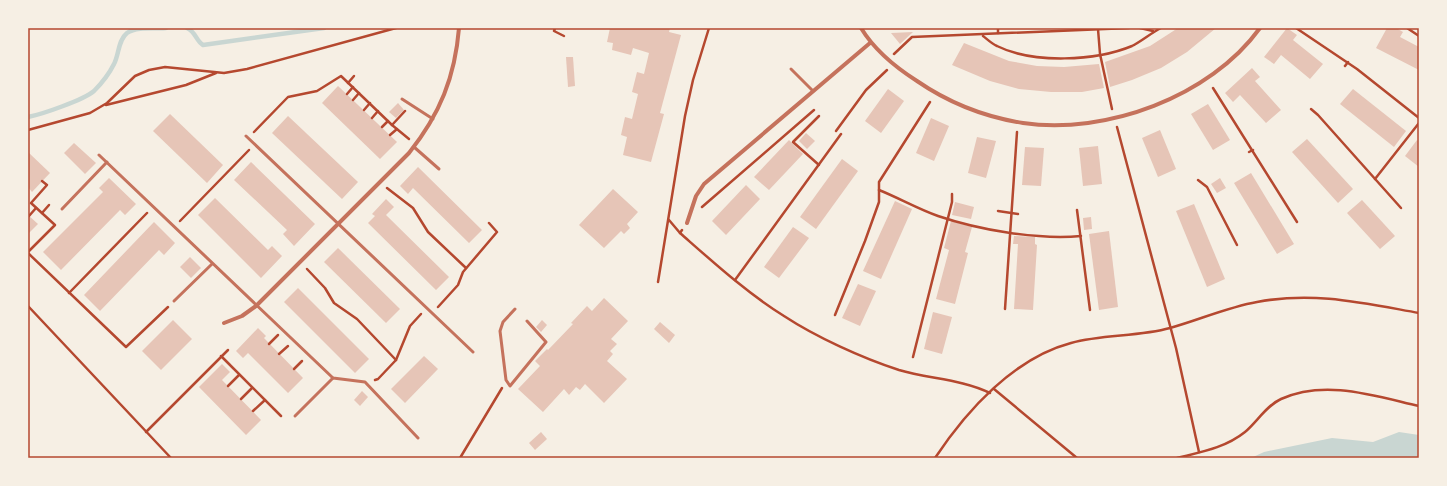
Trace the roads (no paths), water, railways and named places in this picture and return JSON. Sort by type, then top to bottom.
[{"type":"street","points":[[224,323],[242,316],[256,306],[414,146],[433,119],[444,96],[453,72],[459,28]]},
{"type":"street","points":[[861,28],[870,43],[892,63],[943,97],[973,110],[998,117],[1023,123],[1044,124],[1072,124],[1114,118],[1161,104],[1202,82],[1242,48],[1260,28]]},
{"type":"street","points":[[687,223],[696,196],[704,184],[870,43]]},
{"type":"lane","points":[[791,69],[813,91]]},
{"type":"lane","points":[[402,99],[433,119]]},
{"type":"lane","points":[[247,137],[337,224],[346,229],[473,352]]},
{"type":"lane","points":[[414,146],[439,169]]},
{"type":"lane","points":[[99,155],[333,378],[365,382],[418,438]]},
{"type":"lane","points":[[62,209],[107,162]]},
{"type":"lane","points":[[174,301],[212,264]]},
{"type":"lane","points":[[515,309],[503,322],[500,331],[506,380],[510,386],[546,342],[527,321]]},
{"type":"lane","points":[[294,416],[333,378]]},
{"type":"waterway","points":[[28,117],[62,106],[89,95],[94,91],[112,68],[116,60],[120,44],[127,33],[136,29],[166,28]]},
{"type":"waterway","points":[[187,28],[203,45],[324,28]]}]
